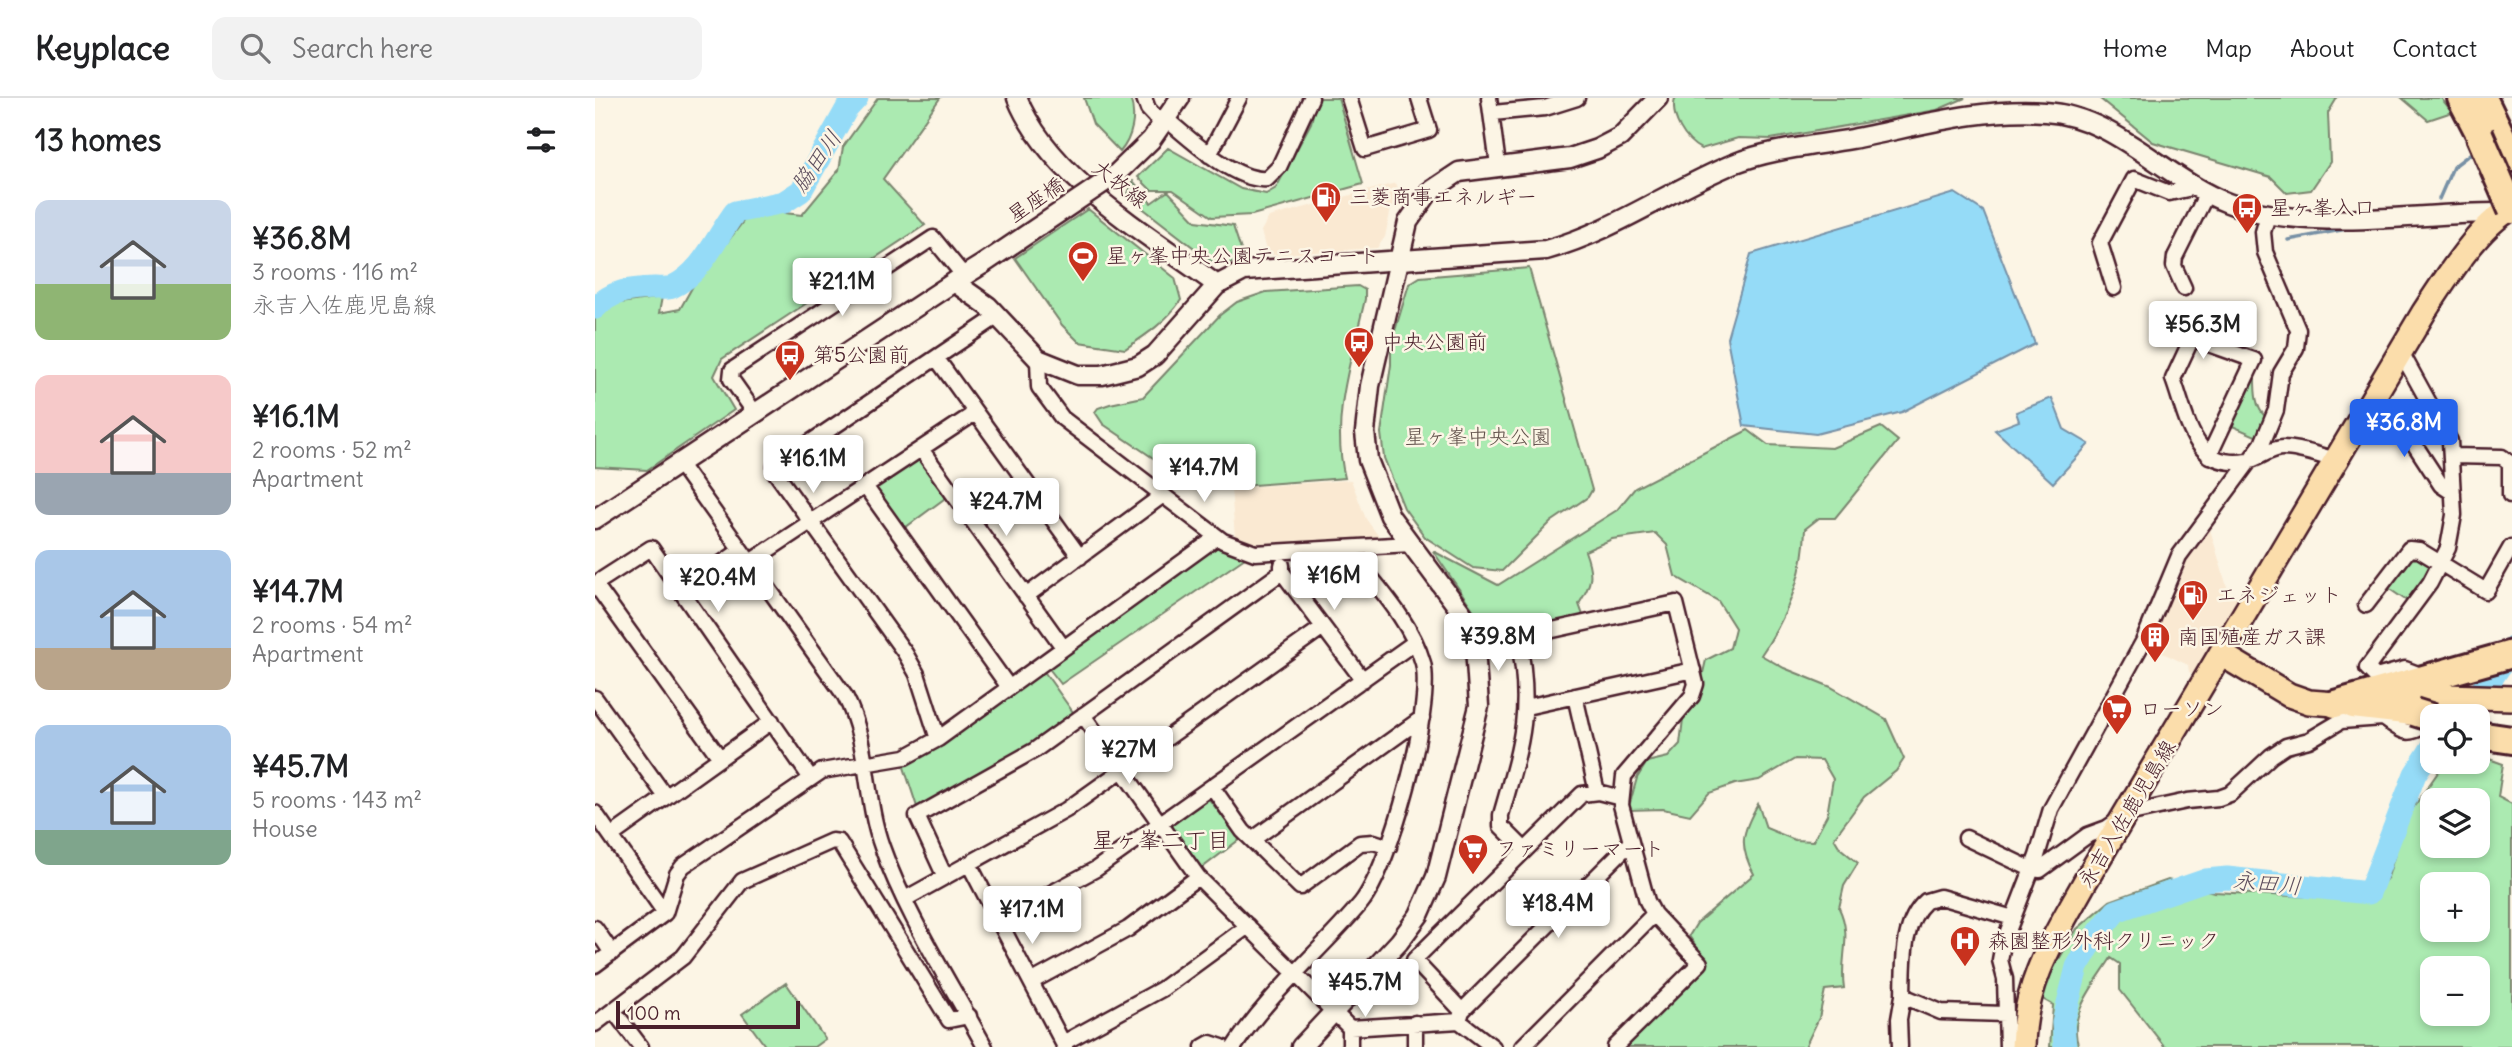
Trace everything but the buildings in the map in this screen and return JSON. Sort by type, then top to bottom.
[{"type":"highway","points":[[2461,98],[2501,145]]},
{"type":"highway","points":[[2483,98],[2501,145],[2509,207]]},
{"type":"highway","points":[[2436,704],[2512,654]]},
{"type":"highway","points":[[2335,704],[2420,705]]},
{"type":"highway","points":[[2335,704],[2420,705]]},
{"type":"highway","points":[[2490,737],[2512,740]]},
{"type":"main road","name":"永吉入佐鹿児島線","points":[[2023,1047],[2027,998],[2040,963],[2372,399],[2447,277],[2509,207]]},
{"type":"main road","points":[[2221,654],[2289,695],[2309,702],[2335,704]]},
{"type":"main road","points":[[2444,704],[2505,698]]},
{"type":"street","name":"大牧線","points":[[1017,98],[1034,132],[1065,167],[1113,208],[1217,285]]},
{"type":"street","points":[[1143,98],[1148,109],[1209,155],[1253,178],[1272,177],[1311,98]]},
{"type":"street","name":"星座橋","points":[[595,519],[1115,175],[1164,122],[1180,98]]},
{"type":"street","points":[[1209,155],[1240,98]]},
{"type":"street","points":[[1349,98],[1365,149],[1429,130],[1419,98]]},
{"type":"street","points":[[1489,98],[1498,165]]},
{"type":"street","points":[[1493,113],[1577,98]]},
{"type":"street","points":[[1301,1047],[1411,927],[1436,877],[1476,726],[1480,682],[1475,647],[1452,597],[1390,516],[1375,482],[1364,432],[1370,386],[1408,222],[1429,191],[1459,172],[1570,158],[1597,149],[1620,137],[1658,98]]},
{"type":"street","points":[[755,413],[731,379],[732,370],[933,237],[959,279],[1038,359],[1078,375],[1102,375],[1138,366],[1177,332],[1217,285],[1257,268],[1397,262],[1546,250],[1587,238],[1619,224],[1746,159],[1996,112],[2049,112],[2093,125],[2202,190],[2268,215],[2314,219],[2509,207]]},
{"type":"street","points":[[2114,288],[2100,243],[2134,179],[2169,193],[2202,190]]},
{"type":"street","points":[[2184,288],[2174,266],[2175,257],[2202,190]]},
{"type":"street","points":[[2007,1047],[2005,979],[2000,960],[2003,944],[2051,809],[2143,642],[2179,556],[2214,506],[2252,460],[2276,410],[2281,373],[2296,348],[2298,330],[2265,252],[2263,232],[2268,215]]},
{"type":"street","points":[[938,739],[917,674],[775,472],[775,467],[998,316]]},
{"type":"street","points":[[2209,456],[2254,360],[2192,338],[2173,379],[2198,445],[2209,456],[2224,464],[2252,460],[2271,450],[2284,448],[2336,460]]},
{"type":"street","points":[[2401,352],[2406,366],[2437,414],[2450,441],[2454,515],[2448,548],[2430,583],[2367,668],[2376,677],[2405,669],[2418,674]]},
{"type":"street","points":[[937,359],[1080,556]]},
{"type":"street","points":[[1038,359],[1039,387],[1062,418],[1217,537],[1244,551],[1283,552],[1412,544]]},
{"type":"street","points":[[2372,399],[2394,413],[2441,485],[2452,493]]},
{"type":"street","points":[[681,591],[811,522],[975,413]]},
{"type":"street","points":[[921,449],[1063,647]]},
{"type":"street","points":[[2452,456],[2502,457],[2510,463],[2510,495]]},
{"type":"street","points":[[678,463],[845,696],[860,730],[881,844],[905,899],[985,1047]]},
{"type":"street","points":[[865,486],[1009,686]]},
{"type":"street","points":[[1026,596],[1163,495]]},
{"type":"street","points":[[595,965],[666,913],[677,874],[683,866],[810,777],[831,768],[905,757],[938,739],[1217,537]]},
{"type":"street","points":[[2366,605],[2409,549],[2419,550],[2486,591],[2511,547]]},
{"type":"street","points":[[720,758],[595,584],[651,548],[810,777]]},
{"type":"street","points":[[1234,1047],[1260,1009],[1362,902],[1376,880],[1389,847],[1422,718],[1424,678],[1415,642],[1407,627],[1347,548]]},
{"type":"street","points":[[1283,552],[1282,572],[1363,680]]},
{"type":"street","points":[[945,877],[918,816],[1012,765],[1282,572]]},
{"type":"street","points":[[1475,647],[1676,603],[1696,684],[1692,696],[1624,776],[1622,798],[1641,886],[1654,914],[1700,963],[1615,1047]]},
{"type":"street","points":[[905,899],[1066,810],[1323,627]]},
{"type":"street","points":[[1518,638],[1525,674],[1524,733],[1501,815],[1501,826],[1525,850]]},
{"type":"street","points":[[999,921],[1096,869],[1415,642]]},
{"type":"street","points":[[1525,708],[1693,670]]},
{"type":"street","points":[[1575,696],[1597,792]]},
{"type":"street","points":[[595,698],[666,797]]},
{"type":"street","points":[[1083,716],[1198,877],[1350,1028],[1350,1047]]},
{"type":"street","points":[[1252,840],[1422,718]]},
{"type":"street","points":[[1966,838],[2031,869],[2041,870],[2088,835],[2107,828],[2127,814],[2229,794],[2286,746],[2309,740],[2341,722],[2383,718],[2402,732],[2411,733],[2420,722]]},
{"type":"street","points":[[611,836],[772,721]]},
{"type":"street","points":[[1213,788],[1252,840],[1300,887],[1360,843],[1374,842],[1389,847]]},
{"type":"street","points":[[1493,1047],[1461,1016],[1413,960],[1582,794],[1597,792],[1622,798]]},
{"type":"street","points":[[595,813],[666,913]]},
{"type":"street","points":[[595,1024],[683,957],[742,881],[832,841],[839,842],[949,1020],[969,1016]]},
{"type":"street","points":[[1350,1028],[1461,1016],[1630,843]]},
{"type":"street","points":[[969,863],[1064,1045],[1162,989],[1248,926]]},
{"type":"street","points":[[1031,982],[1128,929],[1198,877]]},
{"type":"street","points":[[1900,1047],[1899,1019],[1910,924],[1926,901],[1940,897],[2013,918]]},
{"type":"street","points":[[1522,1047],[1654,914]]},
{"type":"street","points":[[595,928],[612,953]]},
{"type":"street","points":[[1903,996],[1941,1012],[2005,1014]]},
{"type":"street","points":[[613,1010],[641,1047]]},
{"type":"street","points":[[1415,1023],[1415,1047]]},
{"type":"street","points":[[1203,1047],[1210,1043],[1222,1047]]},
{"type":"shaded area","name":"三菱商事エネルギー","points":[[1396,183],[1401,196],[1390,213],[1385,237],[1377,248],[1267,255],[1261,231],[1269,217]]},
{"type":"shaded area","points":[[1351,480],[1366,519],[1380,538],[1253,544],[1235,537],[1231,488]]},
{"type":"shaded area","name":"エネジェット","points":[[2209,526],[2230,597],[2246,591],[2195,675],[2189,672],[2188,665],[2148,646],[2193,545]]},
{"type":"green space","points":[[878,98],[940,98],[883,179],[925,225],[722,359],[714,376],[734,410],[647,470],[595,467],[595,316],[606,305],[662,297],[659,313],[680,309],[703,268],[716,257],[745,219],[775,212],[802,215],[839,170],[843,147]]},
{"type":"green space","points":[[1084,98],[1130,98],[1132,126],[1128,140],[1120,152],[1093,124]]},
{"type":"green space","points":[[1317,98],[1338,98],[1363,184],[1252,215],[1212,217],[1173,190],[1151,190],[1138,177],[1168,148],[1241,189],[1266,194],[1276,188],[1311,123]]},
{"type":"green space","points":[[1675,98],[1965,98],[1937,110],[1771,139],[1738,138],[1701,149],[1689,140],[1680,128],[1675,113]]},
{"type":"green space","points":[[2099,98],[2337,98],[2328,113],[2330,162],[2311,190],[2287,193],[2271,177],[2153,142]]},
{"type":"green space","points":[[2402,98],[2441,98],[2452,112],[2428,120]]},
{"type":"green space","points":[[1133,181],[1151,203],[1168,191],[1196,221],[1233,226],[1245,262],[1221,264],[1211,261],[1127,196]]},
{"type":"green space","points":[[1088,209],[1175,278],[1181,300],[1162,321],[1125,349],[1079,342],[1062,325],[1015,258]]},
{"type":"green space","name":"星ヶ峯中央公園","points":[[1529,268],[1592,490],[1588,497],[1551,522],[1502,571],[1473,568],[1425,537],[1404,508],[1384,458],[1381,433],[1391,365],[1391,344],[1409,284],[1420,277]]},
{"type":"green space","points":[[1358,286],[1365,290],[1365,299],[1341,411],[1341,456],[1345,478],[1199,489],[1103,424],[1095,412],[1098,408],[1110,404],[1143,397],[1220,315],[1237,302],[1266,292]]},
{"type":"green space","points":[[2255,373],[2257,403],[2266,417],[2260,438],[2230,425]]},
{"type":"green space","points":[[1881,427],[1898,441],[1835,518],[1819,518],[1805,529],[1801,563],[1792,595],[1779,626],[1761,655],[1784,668],[1831,687],[1886,719],[1904,759],[1896,771],[1864,797],[1834,838],[1840,848],[1858,863],[1844,886],[1839,908],[1845,928],[1844,988],[1825,990],[1819,1018],[1805,1047],[1622,1047],[1707,962],[1689,936],[1697,923],[1754,874],[1746,855],[1744,839],[1748,823],[1758,804],[1766,828],[1795,840],[1813,841],[1827,815],[1833,779],[1822,760],[1795,759],[1759,780],[1735,784],[1709,793],[1690,815],[1663,809],[1628,810],[1637,778],[1647,762],[1668,757],[1680,744],[1683,719],[1696,703],[1706,660],[1730,648],[1735,628],[1718,601],[1675,576],[1667,545],[1655,533],[1612,539],[1585,551],[1590,573],[1587,590],[1579,604],[1584,618],[1510,633],[1483,630],[1474,611],[1433,551],[1498,585],[1617,510],[1635,488],[1748,430],[1768,445],[1832,448]]},
{"type":"green space","points":[[916,459],[922,460],[948,496],[902,530],[875,490],[875,485]]},
{"type":"green space","points":[[1223,547],[1245,558],[1061,684],[1047,666],[1214,548]]},
{"type":"green space","points":[[2417,554],[2431,567],[2410,603],[2388,588],[2409,556]]},
{"type":"green space","points":[[1043,670],[1075,715],[1014,758],[918,810],[903,764],[919,758]]},
{"type":"green space","points":[[2490,759],[2503,764],[2498,797],[2512,804],[2512,1047],[2165,1047],[2120,990],[2120,964],[2111,958],[2090,989],[2079,1012],[2076,1035],[2079,1047],[2050,1047],[2053,1005],[2037,996],[2077,929],[2110,901],[2168,880],[2214,892],[2370,900],[2388,877],[2406,818],[2420,798],[2420,858],[2490,858],[2490,788],[2427,788],[2437,774],[2490,774]]},
{"type":"green space","points":[[1208,798],[1240,839],[1198,871],[1166,830]]},
{"type":"green space","points":[[786,983],[825,1039],[814,1047],[766,1047],[742,1014]]},
{"type":"water","points":[[1955,193],[1983,211],[2035,344],[1902,412],[1816,434],[1744,426],[1727,338],[1751,254]]},
{"type":"water","points":[[2052,398],[2064,429],[2089,444],[2053,483],[1995,430],[2019,421],[2016,412]]},
{"type":"waterway","name":"脇田川","points":[[595,308],[608,297],[622,292],[672,287],[683,281],[701,264],[735,212],[784,202],[801,191],[846,110],[857,98]]},
{"type":"waterway","points":[[2439,199],[2453,167],[2474,151]]},
{"type":"waterway","points":[[2288,240],[2352,228]]},
{"type":"waterway","name":"永田川","points":[[2470,704],[2512,648]]},
{"type":"waterway","name":"永田川","points":[[2065,1047],[2063,1023],[2077,967],[2095,937],[2116,911],[2206,880],[2227,878],[2369,893],[2420,766]]},
{"type":"place","name":"三菱商事エネルギー","points":[[1326,224]]},
{"type":"place","name":"星ヶ峯入口","points":[[2247,235]]},
{"type":"place","name":"星ヶ峯中央公園テニスコート","points":[[1083,283]]},
{"type":"place","name":"中央公園前","points":[[1359,369]]},
{"type":"place","name":"第5公園前","points":[[790,382]]},
{"type":"place","name":"エネジェット","points":[[2193,622]]},
{"type":"place","name":"南国殖産ガス課","points":[[2155,664]]},
{"type":"place","name":"ローソン","points":[[2117,736]]},
{"type":"place","name":"ファミリーマート","points":[[1473,876]]},
{"type":"place","name":"森園整形外科クリニック","points":[[1965,968]]},
{"type":"district","name":"星ヶ峯二丁目","points":[[1161,840]]}]
